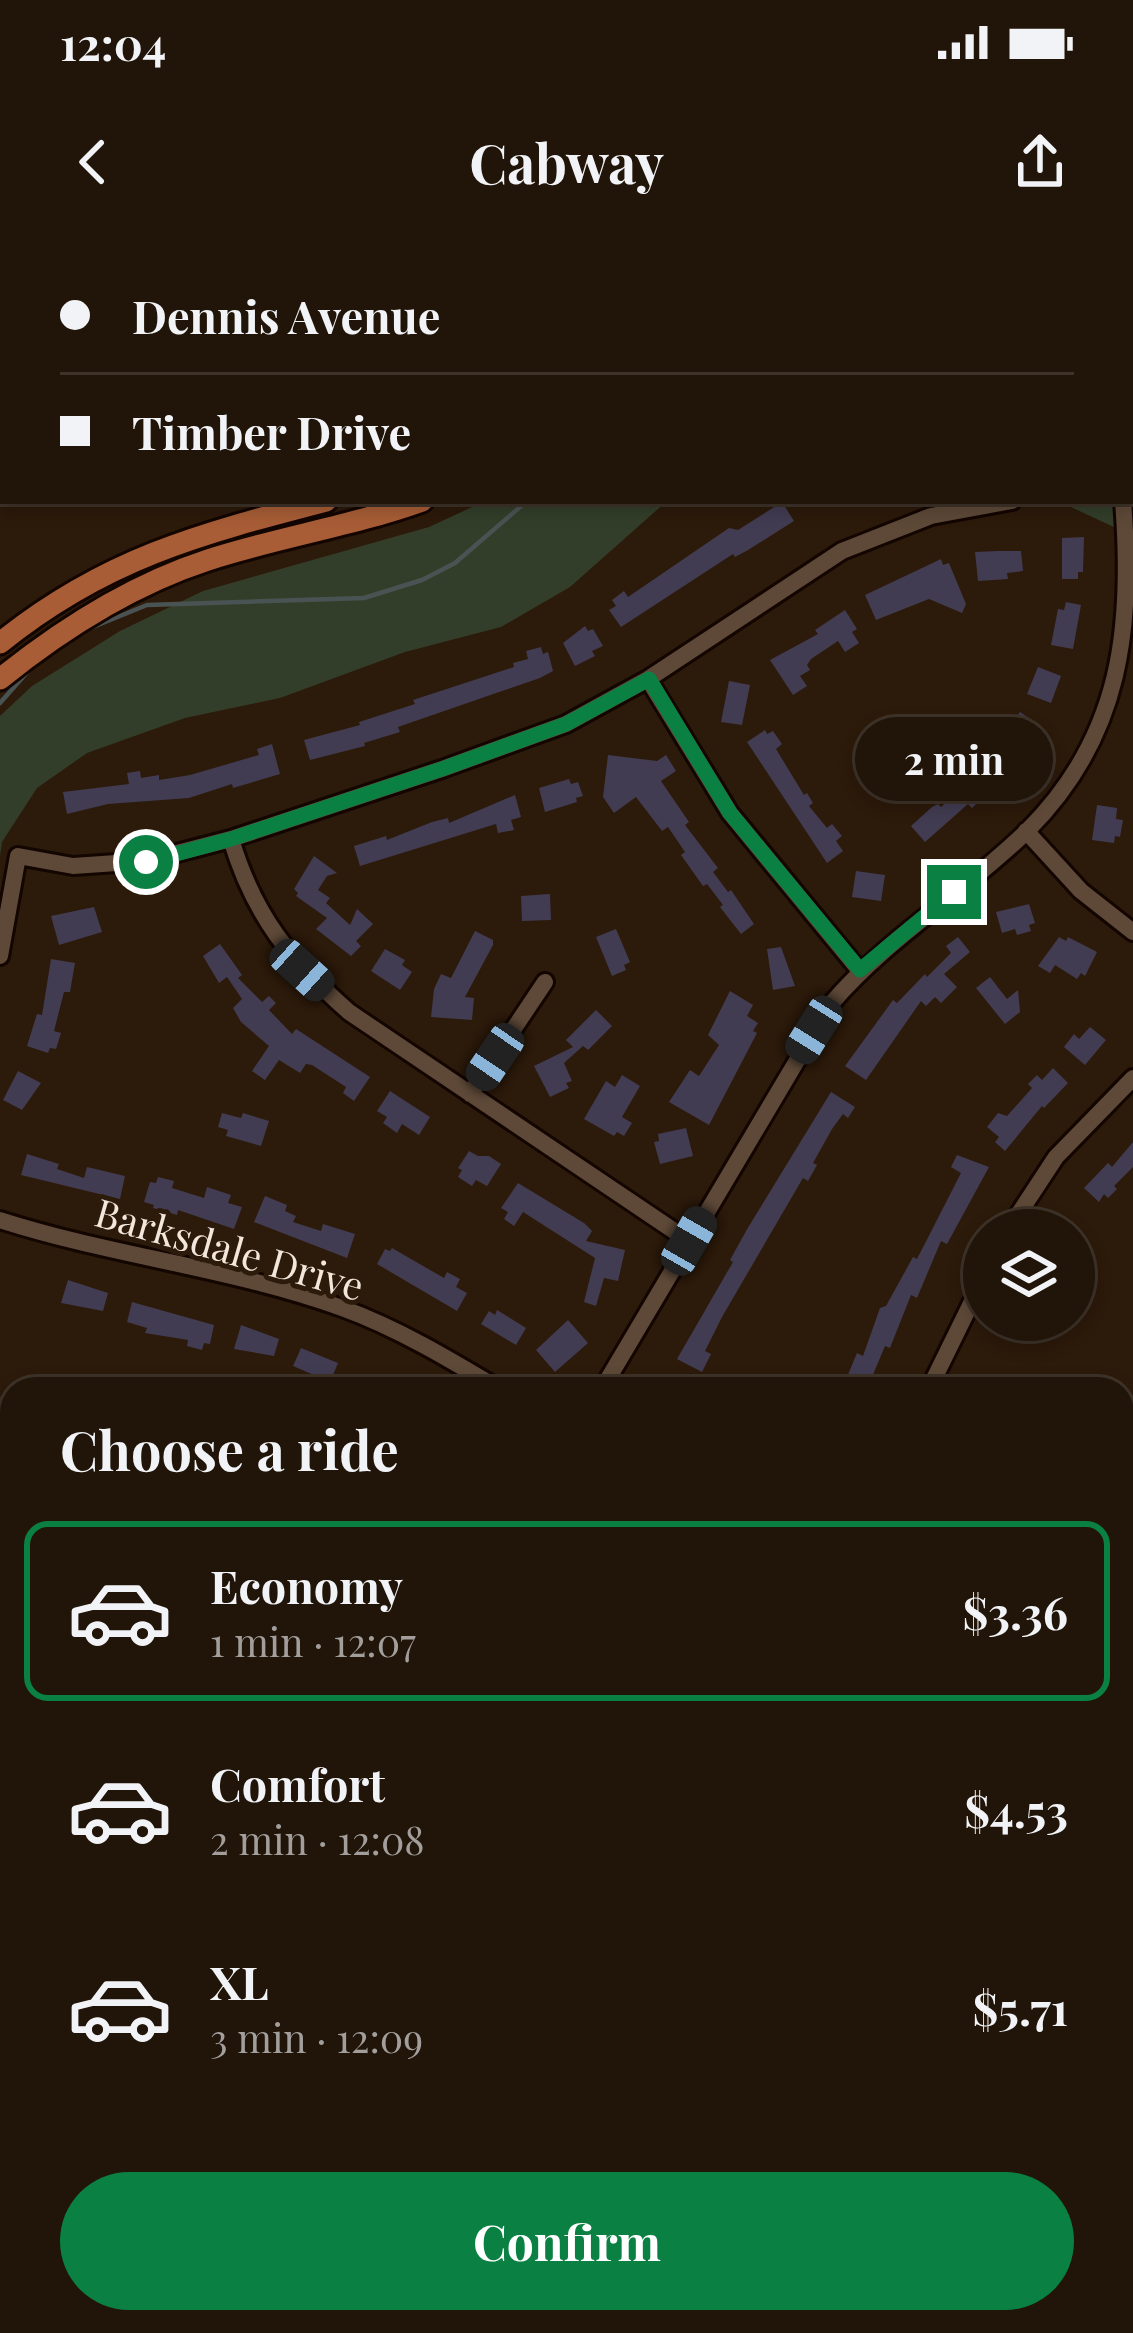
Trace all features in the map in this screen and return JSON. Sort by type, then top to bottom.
[{"type":"main road","points":[[0,643],[70,593],[117,567],[195,535],[314,504]]},
{"type":"main road","points":[[0,679],[43,645],[130,592],[205,561],[411,504]]},
{"type":"street","points":[[0,956],[18,856],[73,866],[146,862],[231,839],[566,724],[649,679],[842,550],[931,516],[996,504]]},
{"type":"street","points":[[609,1377],[830,1005],[860,970],[1026,832],[1084,754],[1126,673],[1131,584],[1120,504]]},
{"type":"street","points":[[649,679],[730,813],[860,970]]},
{"type":"street","points":[[1026,832],[1081,891],[1133,932]]},
{"type":"street","points":[[231,839],[269,929],[302,970],[349,1012],[689,1241]]},
{"type":"street","points":[[470,1094],[544,982]]},
{"type":"street","points":[[1022,1209],[1056,1157],[1133,1078]]},
{"type":"street","name":"Barksdale Drive","points":[[0,1220],[343,1308],[477,1377]]},
{"type":"street","points":[[935,1377],[963,1320]]},
{"type":"green space","points":[[479,504],[664,504],[570,587],[501,627],[405,652],[280,698],[185,718],[87,753],[37,788],[2,842],[0,856],[0,716],[32,686],[120,631],[203,591],[429,527]]},
{"type":"green space","points":[[1064,504],[1133,504],[1133,536]]},
{"type":"building","points":[[779,504],[794,521],[748,550],[733,554],[621,627],[609,610],[616,606],[612,600],[624,591],[628,597],[729,528],[738,530]]},
{"type":"building","points":[[1084,537],[1083,572],[1078,572],[1078,579],[1062,579],[1062,538]]},
{"type":"building","points":[[1021,551],[1023,571],[1007,573],[1008,579],[978,581],[975,552]]},
{"type":"building","points":[[941,559],[943,565],[949,563],[966,604],[962,613],[929,599],[876,620],[865,595]]},
{"type":"building","points":[[1066,602],[1081,605],[1073,649],[1051,645],[1058,609],[1064,610]]},
{"type":"building","points":[[845,610],[857,629],[852,632],[859,643],[845,652],[838,641],[811,659],[810,670],[800,676],[807,686],[793,695],[770,660],[818,634],[815,630]]},
{"type":"building","points":[[585,626],[588,631],[593,629],[603,646],[575,666],[563,643]]},
{"type":"building","points":[[541,647],[543,654],[548,652],[553,671],[540,678],[398,727],[400,732],[365,746],[310,760],[304,740],[360,725],[415,704],[413,700],[514,667],[513,663],[528,659],[526,651]]},
{"type":"building","points":[[1038,667],[1061,676],[1051,703],[1027,694]]},
{"type":"building","points":[[729,681],[750,685],[742,725],[721,722]]},
{"type":"building","points":[[1020,712],[1033,721],[1029,726],[1034,729],[1015,757],[1000,742]]},
{"type":"building","points":[[765,730],[767,734],[773,731],[782,744],[776,749],[813,803],[809,806],[827,828],[832,824],[842,836],[836,841],[843,851],[827,863],[747,742]]},
{"type":"building","points":[[272,744],[280,774],[189,798],[108,804],[67,814],[63,792],[129,784],[127,773],[140,771],[141,778],[159,775],[159,780],[190,775],[259,755],[257,749]]},
{"type":"building","points":[[608,755],[657,761],[666,755],[676,771],[661,781],[689,822],[685,825],[718,868],[713,872],[754,924],[741,934],[681,855],[685,852],[668,827],[662,831],[636,797],[614,813],[603,797]]},
{"type":"building","points":[[988,765],[1001,779],[972,808],[968,804],[925,842],[911,826],[932,807],[941,807]]},
{"type":"building","points":[[569,779],[571,784],[578,782],[583,796],[545,812],[539,788]]},
{"type":"building","points":[[515,795],[521,817],[511,820],[514,830],[498,833],[496,824],[360,866],[354,846],[386,836],[387,840],[448,818],[449,823]]},
{"type":"building","points":[[1097,805],[1117,808],[1116,819],[1123,820],[1114,843],[1092,840]]},
{"type":"building","points":[[314,856],[337,873],[327,876],[318,890],[330,898],[326,903],[350,925],[357,909],[373,924],[356,941],[361,946],[351,956],[316,929],[327,918],[296,896],[294,889]]},
{"type":"building","points":[[856,871],[885,875],[881,901],[852,897]]},
{"type":"building","points":[[550,894],[551,920],[522,921],[521,896]]},
{"type":"building","points":[[1029,904],[1035,923],[1029,925],[1031,931],[1002,933],[996,912]]},
{"type":"building","points":[[94,907],[102,932],[59,945],[51,916]]},
{"type":"building","points":[[616,929],[630,962],[624,965],[626,970],[612,976],[596,937]]},
{"type":"building","points":[[475,931],[493,940],[493,945],[465,997],[474,998],[472,1020],[431,1017],[441,974],[451,978]]},
{"type":"building","points":[[958,937],[970,952],[944,974],[957,987],[941,1003],[935,997],[926,1006],[921,1001],[866,1080],[845,1066],[893,1000],[897,1003],[925,974],[927,977],[951,953],[946,946]]},
{"type":"building","points":[[1059,937],[1097,952],[1085,976],[1081,973],[1077,979],[1055,965],[1050,973],[1038,966]]},
{"type":"building","points":[[220,944],[242,975],[238,978],[262,1002],[269,996],[276,1003],[269,1010],[292,1034],[296,1029],[370,1077],[354,1101],[343,1093],[346,1087],[312,1065],[306,1064],[300,1073],[279,1060],[265,1080],[252,1071],[269,1046],[241,1022],[233,1008],[242,999],[227,977],[219,983],[203,956]]},
{"type":"building","points":[[781,947],[795,986],[773,990],[767,949]]},
{"type":"building","points":[[385,949],[405,960],[402,965],[412,972],[400,990],[371,971]]},
{"type":"building","points":[[51,959],[75,963],[70,992],[64,992],[54,1031],[61,1033],[56,1049],[48,1053],[27,1046],[37,1014],[42,1015]]},
{"type":"building","points":[[990,977],[1007,999],[1018,990],[1020,1012],[1005,1024],[976,988]]},
{"type":"building","points":[[730,991],[753,1005],[747,1016],[758,1023],[753,1031],[757,1033],[709,1125],[669,1102],[690,1070],[699,1076],[719,1045],[708,1035]]},
{"type":"building","points":[[596,1010],[612,1026],[588,1050],[583,1046],[564,1063],[572,1081],[566,1083],[569,1088],[550,1097],[534,1066],[573,1047],[566,1040]]},
{"type":"building","points":[[1090,1027],[1106,1040],[1085,1065],[1064,1047],[1074,1034],[1079,1039]]},
{"type":"building","points":[[1053,1068],[1068,1083],[1005,1151],[987,1127],[998,1113],[1007,1116],[1032,1088],[1028,1084],[1037,1075],[1042,1080]]},
{"type":"building","points":[[18,1071],[41,1083],[22,1110],[3,1100]]},
{"type":"building","points":[[622,1075],[640,1086],[622,1117],[632,1123],[624,1136],[617,1132],[614,1136],[584,1119],[606,1081],[615,1087]]},
{"type":"building","points":[[390,1091],[430,1117],[419,1135],[402,1124],[397,1133],[383,1123],[387,1117],[377,1111]]},
{"type":"building","points":[[831,1092],[855,1107],[832,1129],[808,1181],[803,1178],[722,1317],[705,1351],[711,1354],[702,1372],[677,1359],[746,1231]]},
{"type":"building","points":[[222,1113],[269,1121],[261,1146],[226,1136],[228,1130],[218,1127]]},
{"type":"building","points":[[686,1128],[693,1156],[660,1164],[654,1142],[659,1141],[658,1134]]},
{"type":"building","points":[[1133,1142],[1133,1167],[1114,1186],[1117,1189],[1099,1202],[1084,1188],[1108,1163],[1112,1167]]},
{"type":"building","points":[[469,1151],[501,1164],[487,1186],[476,1180],[472,1186],[458,1177]]},
{"type":"building","points":[[27,1154],[84,1178],[87,1167],[125,1176],[120,1199],[21,1175]]},
{"type":"building","points":[[957,1155],[989,1167],[947,1244],[941,1241],[917,1298],[911,1295],[890,1348],[885,1346],[872,1377],[847,1377],[857,1353],[863,1356],[880,1308],[886,1306],[913,1257],[917,1259],[961,1173],[951,1167]]},
{"type":"building","points":[[158,1177],[174,1181],[172,1188],[204,1198],[207,1187],[231,1195],[228,1203],[242,1207],[234,1229],[144,1202],[150,1182],[156,1183]]},
{"type":"building","points":[[518,1183],[584,1223],[592,1231],[586,1241],[625,1250],[618,1281],[604,1278],[596,1306],[584,1302],[595,1258],[523,1212],[514,1226],[504,1219],[508,1212],[501,1208]]},
{"type":"building","points":[[265,1196],[287,1205],[285,1211],[296,1216],[293,1222],[321,1231],[323,1224],[355,1234],[347,1258],[254,1222]]},
{"type":"building","points":[[392,1248],[444,1278],[447,1272],[460,1279],[456,1287],[467,1293],[457,1311],[377,1264],[385,1249]]},
{"type":"building","points":[[68,1280],[108,1293],[103,1311],[61,1303]]},
{"type":"building","points":[[132,1302],[214,1325],[210,1344],[204,1343],[202,1350],[187,1346],[188,1340],[145,1333],[147,1328],[127,1322]]},
{"type":"building","points":[[497,1310],[526,1328],[516,1345],[481,1324],[489,1311],[495,1315]]},
{"type":"building","points":[[568,1320],[588,1343],[555,1372],[536,1350]]},
{"type":"building","points":[[241,1325],[279,1339],[274,1356],[234,1349]]},
{"type":"building","points":[[301,1348],[338,1363],[332,1377],[318,1377],[293,1366]]},
{"type":"waterway","points":[[88,629],[147,605],[364,598],[422,580],[455,563],[524,504]]},
{"type":"waterway","points":[[0,703],[30,669]]},
{"type":"route","points":[[146,862],[231,839],[566,724],[649,679],[730,813],[860,970],[954,892]]}]
